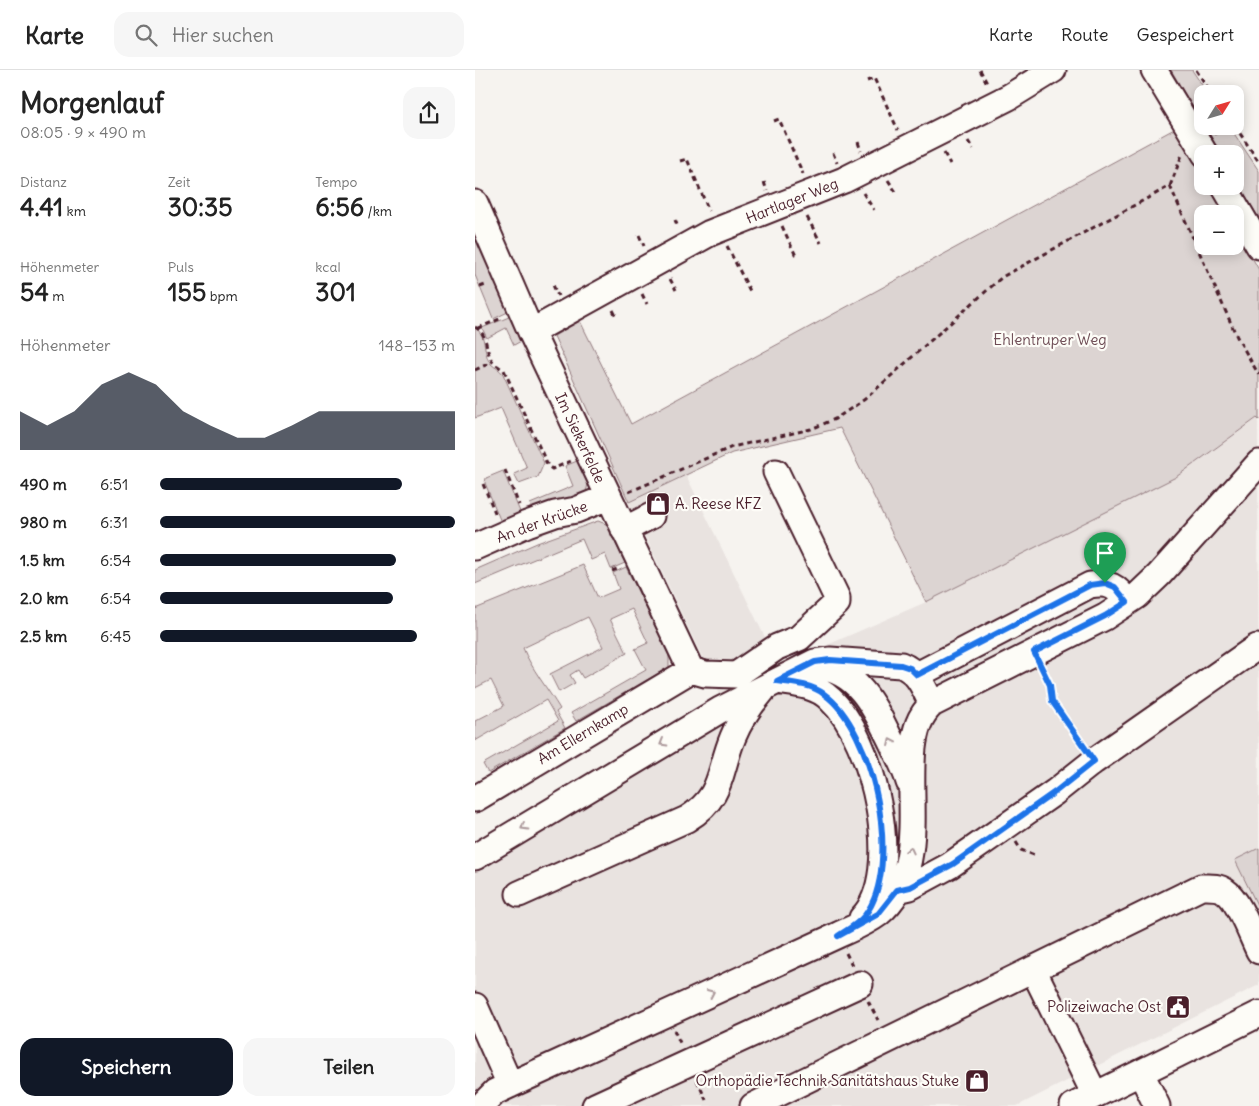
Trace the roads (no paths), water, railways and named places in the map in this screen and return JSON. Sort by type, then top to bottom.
[{"type":"street","name":"Hartlager Weg","points":[[526,321],[718,230],[844,180],[1009,97],[1053,70]]},
{"type":"street","points":[[1154,70],[1194,154]]},
{"type":"street","points":[[1229,195],[1259,246]]},
{"type":"street","name":"Im Siekerfelde","points":[[475,203],[526,321],[691,670]]},
{"type":"street","points":[[481,1106],[495,1092],[838,936],[878,914],[897,890],[913,840],[911,787],[914,740],[919,720],[932,704],[1105,616],[1127,602],[1159,575],[1259,463]]},
{"type":"street","points":[[691,670],[705,674],[736,675],[777,647],[799,638],[837,603],[837,598],[776,472]]},
{"type":"street","name":"An der Krücke","points":[[475,547],[527,524],[609,499]]},
{"type":"street","points":[[624,530],[651,516]]},
{"type":"street","points":[[917,675],[1090,585],[1105,583],[1115,587],[1127,602]]},
{"type":"street","points":[[897,890],[910,887],[953,864],[1055,792],[1094,761],[1257,647]]},
{"type":"street","points":[[475,857],[641,756],[780,679],[815,662],[830,660],[901,665],[910,668],[917,675],[932,704]]},
{"type":"street","points":[[519,894],[687,819],[700,811],[715,794],[734,736],[756,698],[780,679],[819,666],[843,674],[863,692],[881,720],[911,787]]},
{"type":"street","name":"Am Ellernkamp","points":[[475,799],[691,670]]},
{"type":"street","points":[[780,679],[815,689],[830,698],[859,739],[872,774],[883,847],[880,881],[865,915],[858,923],[838,936]]},
{"type":"street","points":[[753,1106],[1201,887],[1213,886],[1224,890],[1232,898],[1259,950]]},
{"type":"street","points":[[1033,969],[1095,1095]]},
{"type":"street","points":[[595,1106],[860,984]]},
{"type":"street","points":[[475,1006],[510,1085]]},
{"type":"street","points":[[1073,1106],[1259,1014]]},
{"type":"street","points":[[1141,1073],[1157,1106]]},
{"type":"place","name":"A. Reese KFZ","points":[[658,504]]},
{"type":"place","name":"Polizeiwache Ost","points":[[1178,1007]]},
{"type":"place","name":"Orthopädie Technik Sanitätshaus Stuke","points":[[977,1081]]},
{"type":"park label","name":"Ehlentruper Weg","points":[[1050,340]]}]
